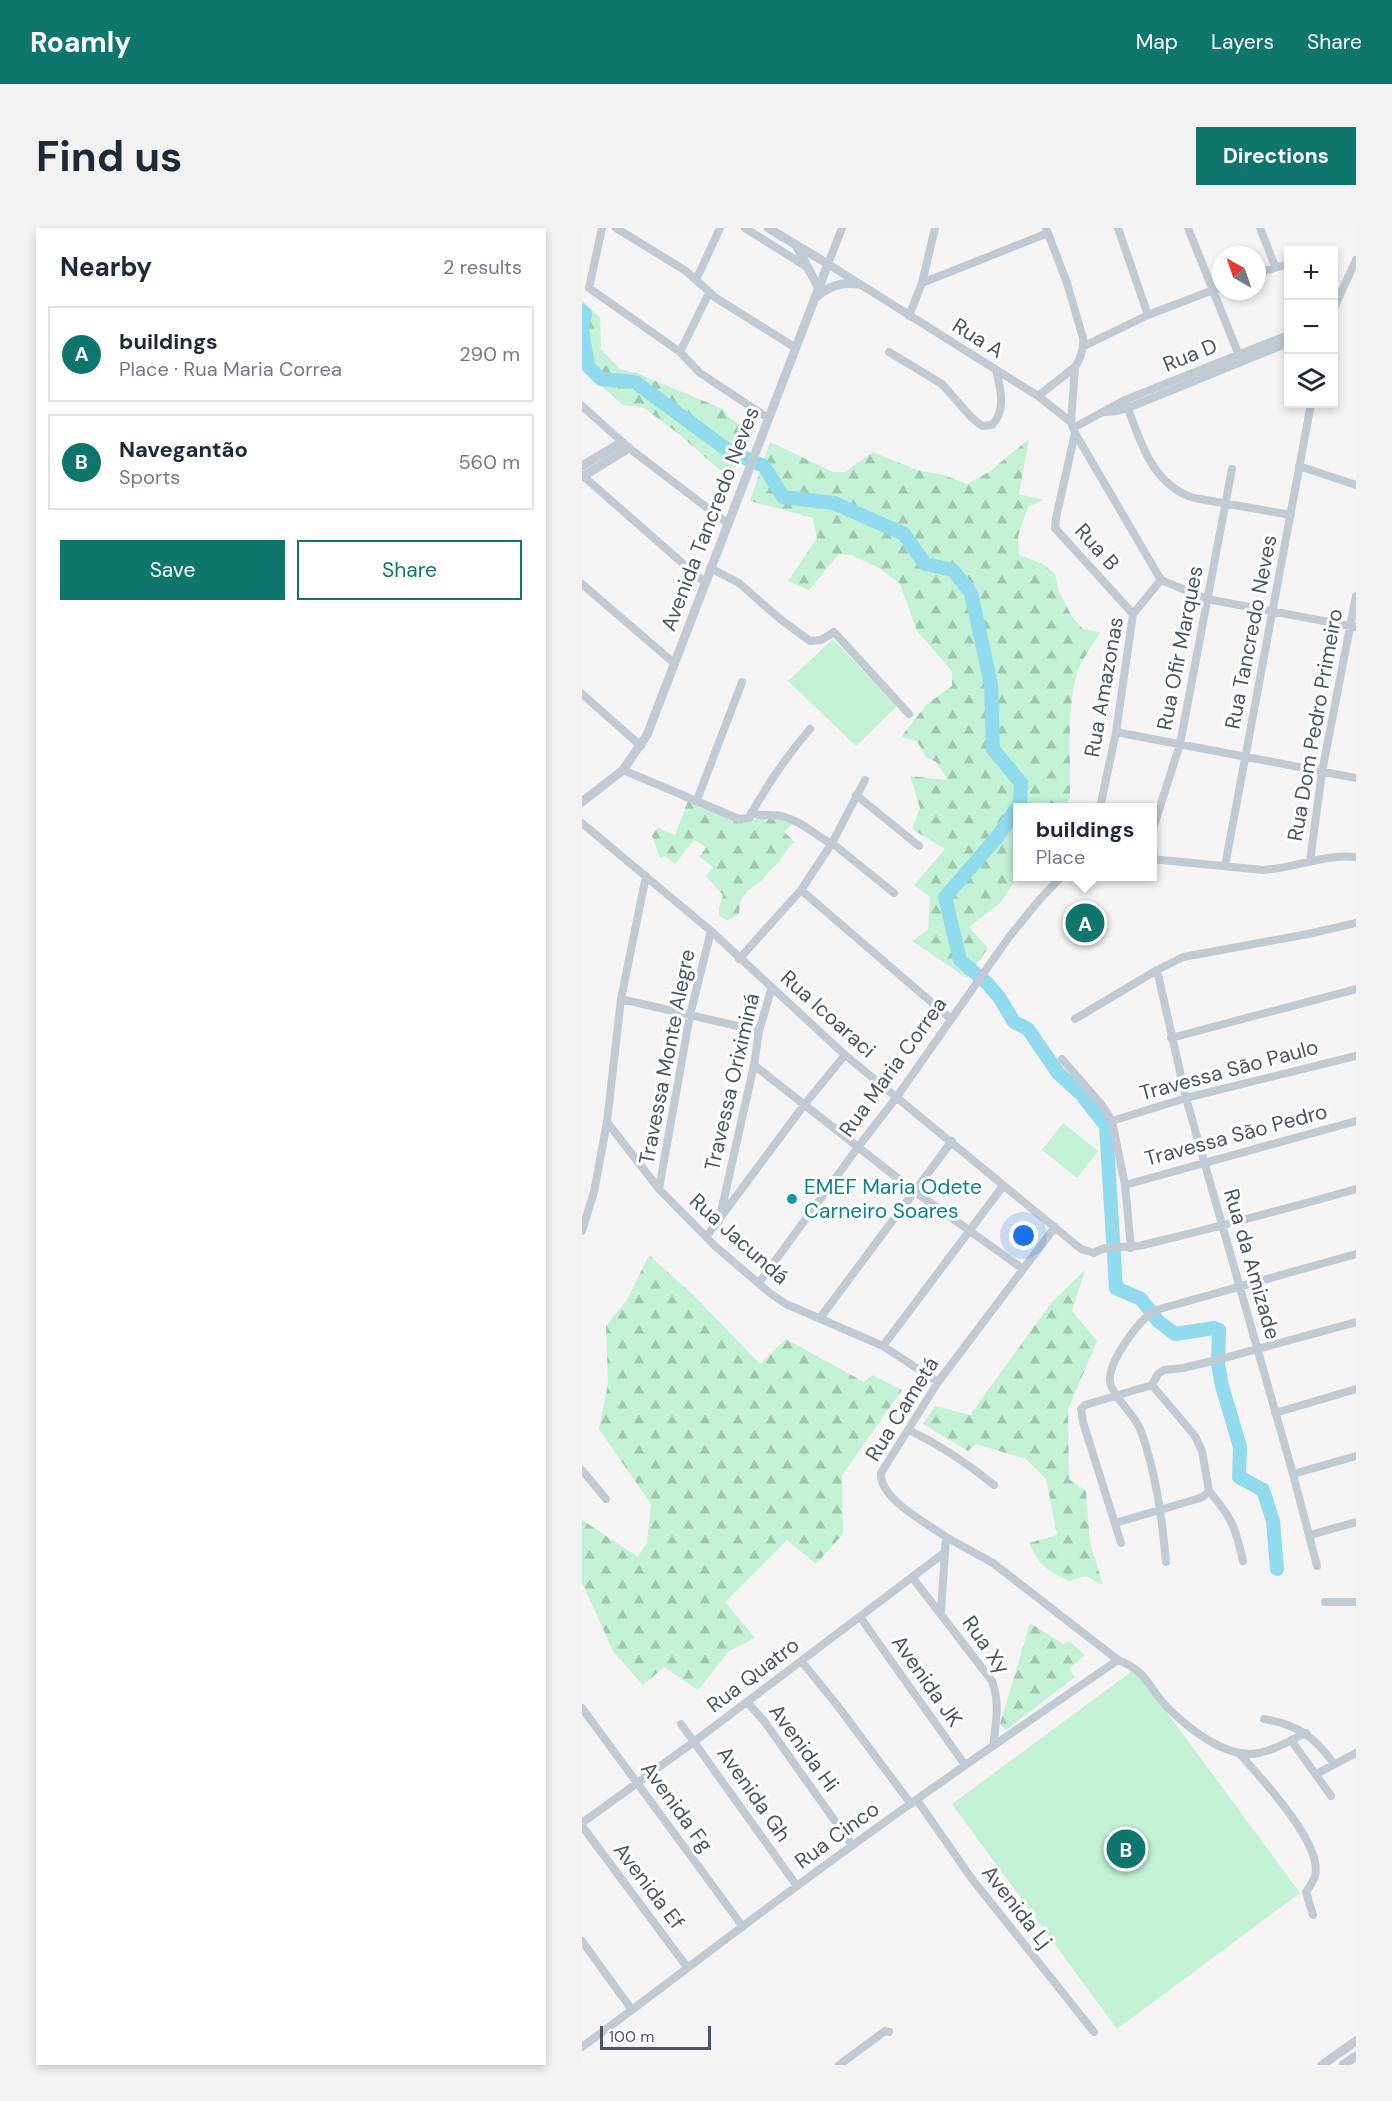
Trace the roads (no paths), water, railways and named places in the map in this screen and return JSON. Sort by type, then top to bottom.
[{"type":"street","points":[[602,228],[585,291],[680,352],[700,373],[768,418]]},
{"type":"street","points":[[616,228],[686,271],[709,293],[796,348]]},
{"type":"street","points":[[696,280],[720,228]]},
{"type":"street","points":[[745,228],[808,267]]},
{"type":"street","points":[[768,228],[828,264]]},
{"type":"street","name":"Avenida Tancredo Neves","points":[[582,802],[623,770],[641,746],[842,228]]},
{"type":"street","points":[[909,316],[922,282],[935,228]]},
{"type":"street","points":[[1118,228],[1148,315]]},
{"type":"street","points":[[1188,228],[1212,278]]},
{"type":"street","points":[[1260,228],[1275,266]]},
{"type":"street","points":[[922,282],[1047,230],[1067,283],[1084,346],[1148,315],[1212,290]]},
{"type":"street","points":[[795,245],[818,287]]},
{"type":"street","points":[[1338,300],[1356,260]]},
{"type":"street","name":"Rua A","points":[[828,264],[1038,396],[1073,428]]},
{"type":"street","points":[[1266,270],[1284,265]]},
{"type":"street","points":[[814,300],[823,291],[835,285],[845,282],[859,284]]},
{"type":"street","points":[[680,352],[709,293]]},
{"type":"street","points":[[1221,300],[1240,358]]},
{"type":"street","name":"Rua D","points":[[1073,428],[1240,358],[1284,337]]},
{"type":"street","name":"Rua D","points":[[1240,358],[1284,344]]},
{"type":"street","name":"Rua B","points":[[1084,346],[1075,367],[1073,428],[1055,528],[1133,614]]},
{"type":"street","points":[[889,352],[942,384],[982,426],[992,424],[1000,413],[1000,392],[996,370]]},
{"type":"street","points":[[1038,396],[1075,367]]},
{"type":"street","points":[[1127,404],[1146,456],[1163,479],[1185,495],[1291,515]]},
{"type":"street","points":[[582,406],[626,445],[727,523]]},
{"type":"street","name":"Rua Tancredo Neves","points":[[1225,866],[1310,408]]},
{"type":"street","points":[[1073,428],[1161,580],[1207,599],[1272,613],[1354,626]]},
{"type":"street","points":[[582,466],[626,445]]},
{"type":"street","points":[[626,445],[582,476],[704,582]]},
{"type":"street","points":[[1299,466],[1356,484]]},
{"type":"street","name":"Rua Ofir Marques","points":[[1157,816],[1180,744],[1232,469]]},
{"type":"street","points":[[710,568],[739,583],[780,619],[810,641],[821,640],[834,632],[909,714]]},
{"type":"street","name":"Rua Amazonas","points":[[1101,803],[1116,732],[1133,614],[1161,580]]},
{"type":"street","points":[[582,584],[674,663]]},
{"type":"street","name":"Rua Dom Pedro Primeiro","points":[[1310,861],[1322,772],[1354,626],[1356,596]]},
{"type":"street","points":[[697,800],[742,682]]},
{"type":"street","points":[[582,694],[641,746]]},
{"type":"street","points":[[623,770],[739,819],[749,818],[754,805],[810,729]]},
{"type":"street","points":[[1116,732],[1356,778]]},
{"type":"street","points":[[739,959],[801,890],[831,843],[865,780]]},
{"type":"street","points":[[856,795],[919,846]]},
{"type":"street","points":[[751,813],[757,816],[770,814],[799,821],[894,893]]},
{"type":"street","name":"Rua Icoaraci","points":[[582,823],[711,931],[845,1055],[1074,1244],[1087,1251],[1094,1252],[1102,1247],[1131,1248],[1222,1226],[1356,1189]]},
{"type":"street","points":[[1157,859],[1263,870],[1341,856],[1356,857]]},
{"type":"street","points":[[582,1228],[594,1192],[607,1122],[621,999],[646,876]]},
{"type":"street","name":"Rua Maria Correa","points":[[759,1284],[896,1098],[983,973],[1024,918],[1057,881]]},
{"type":"street","points":[[801,890],[951,1019]]},
{"type":"street","points":[[1074,1019],[1156,970],[1183,957],[1356,923]]},
{"type":"street","name":"Travessa Monte Alegre","points":[[659,1189],[690,1015],[711,931]]},
{"type":"street","name":"Rua da Amizade","points":[[1156,970],[1186,1098],[1317,1566]]},
{"type":"street","name":"Travessa Oriximiná","points":[[720,1221],[754,1065],[759,1031],[771,987]]},
{"type":"street","points":[[1171,1038],[1356,989]]},
{"type":"street","points":[[621,999],[759,1031]]},
{"type":"street","points":[[706,1237],[804,1105],[845,1055]]},
{"type":"street","name":"Travessa São Paulo","points":[[1112,1121],[1186,1098],[1356,1056]]},
{"type":"street","points":[[1062,1059],[1112,1121],[1125,1185],[1131,1248]]},
{"type":"street","points":[[754,1065],[914,1191],[1023,1269]]},
{"type":"street","name":"Travessa São Pedro","points":[[1125,1185],[1356,1121]]},
{"type":"street","name":"Rua Jacundá","points":[[607,1122],[659,1189],[706,1237],[759,1284],[786,1305],[883,1346],[938,1382]]},
{"type":"street","points":[[820,1318],[952,1141]]},
{"type":"street","points":[[883,1346],[1003,1186]]},
{"type":"street","name":"Rua Cametá","points":[[1055,1227],[938,1382],[881,1473],[883,1486],[896,1502],[946,1537],[993,1563],[1118,1660],[1139,1670],[1167,1707],[1196,1732],[1216,1744],[1239,1753]]},
{"type":"street","points":[[1166,1562],[1161,1511],[1142,1433],[1134,1417],[1115,1395],[1110,1382],[1111,1373],[1127,1338],[1152,1312],[1356,1254]]},
{"type":"street","points":[[1121,1543],[1083,1422],[1081,1409],[1084,1405],[1152,1385],[1158,1374],[1164,1370],[1218,1360],[1356,1322]]},
{"type":"street","points":[[1152,1385],[1195,1436],[1202,1451],[1209,1491],[1230,1517],[1243,1561]]},
{"type":"street","points":[[1275,1413],[1356,1389]]},
{"type":"street","points":[[909,1430],[936,1443],[994,1485]]},
{"type":"street","points":[[1293,1474],[1356,1456]]},
{"type":"street","points":[[582,1470],[606,1499]]},
{"type":"street","points":[[1115,1523],[1197,1499],[1209,1491]]},
{"type":"street","points":[[1310,1535],[1356,1522]]},
{"type":"street","points":[[941,1612],[946,1537]]},
{"type":"street","name":"Rua Quatro","points":[[582,1825],[637,1782],[802,1662],[944,1553]]},
{"type":"street","name":"Rua Xy","points":[[912,1577],[992,1681],[997,1694],[998,1706],[993,1746]]},
{"type":"street","points":[[1326,1602],[1356,1602]]},
{"type":"street","name":"Avenida JK","points":[[860,1617],[964,1766]]},
{"type":"street","name":"Rua Cinco","points":[[582,2048],[852,1845],[1118,1660]]},
{"type":"street","name":"Avenida Lj","points":[[802,1662],[1094,2032]]},
{"type":"street","name":"Avenida Hi","points":[[747,1702],[764,1721],[852,1845]]},
{"type":"street","name":"Avenida Fg","points":[[582,1708],[743,1927]]},
{"type":"street","points":[[1264,1719],[1282,1722],[1306,1733],[1326,1752],[1334,1764]]},
{"type":"street","name":"Avenida Gh","points":[[681,1724],[797,1886]]},
{"type":"street","points":[[1239,1753],[1260,1753],[1306,1733]]},
{"type":"street","points":[[1292,1740],[1331,1796]]},
{"type":"street","points":[[1239,1753],[1275,1795],[1310,1845],[1316,1864],[1315,1877],[1306,1892],[1313,1915]]},
{"type":"street","points":[[1316,1774],[1356,1753]]},
{"type":"street","name":"Avenida Ef","points":[[582,1825],[687,1967]]},
{"type":"street","points":[[582,1941],[632,2010]]},
{"type":"street","points":[[839,2065],[885,2031],[889,2032]]},
{"type":"street","points":[[1324,2064],[1356,2041]]},
{"type":"street","points":[[1343,2065],[1356,2056]]},
{"type":"waterway","points":[[582,311],[585,314],[582,328]]},
{"type":"waterway","points":[[582,329],[588,366],[601,379],[635,382],[729,451],[764,466],[783,497],[834,503],[904,534],[925,564],[953,570],[971,593],[991,685],[993,749],[1021,783],[1020,803]]},
{"type":"waterway","points":[[1013,814],[998,836],[945,897],[960,960],[987,983],[999,997],[1014,1022],[1028,1029],[1058,1073],[1081,1094],[1106,1126],[1116,1288],[1141,1299],[1158,1321],[1175,1334],[1214,1328],[1219,1330],[1218,1364],[1240,1447],[1239,1477],[1263,1490],[1273,1521],[1277,1569]]},
{"type":"place","name":"buildings","points":[[1085,923]]},
{"type":"place","name":"EMEF Maria Odete Carneiro Soares","points":[[792,1199]]},
{"type":"place","name":"Navegantão","points":[[1126,1849]]}]
